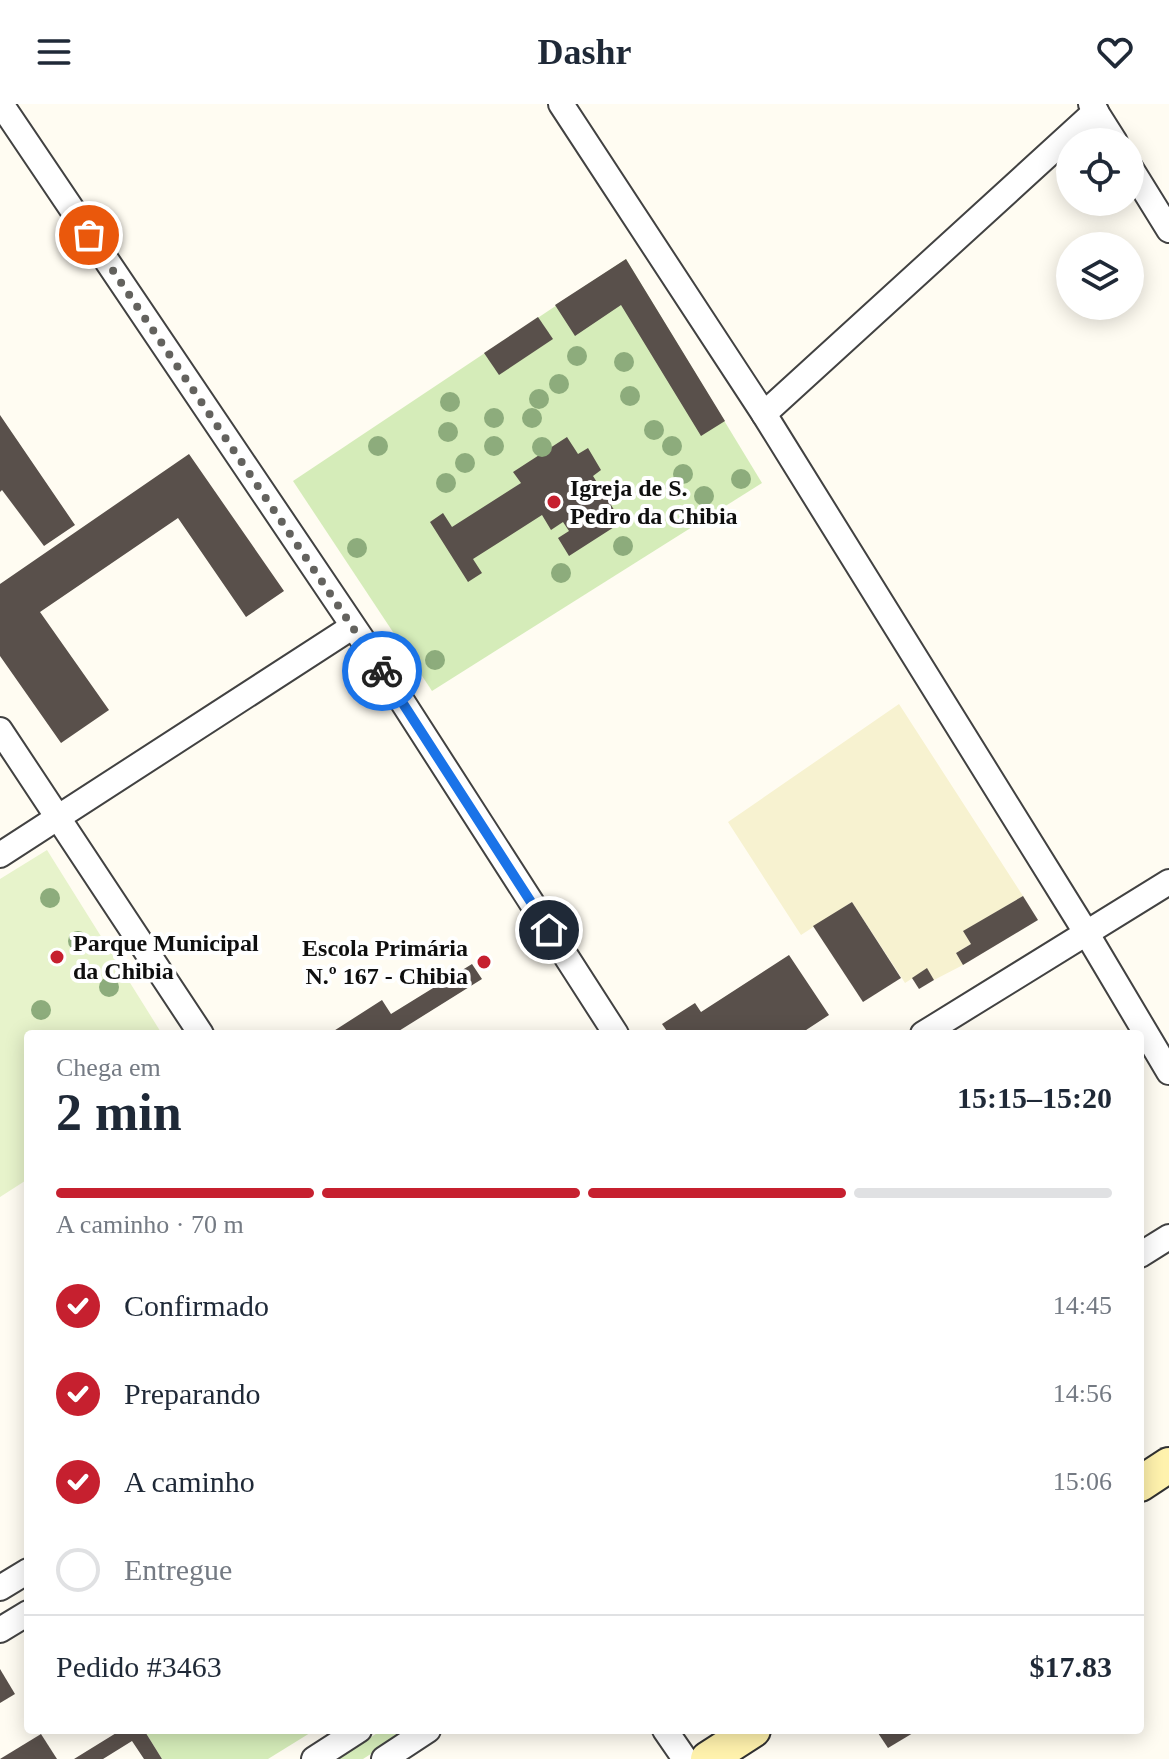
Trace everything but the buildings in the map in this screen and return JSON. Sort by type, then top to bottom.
[{"type":"main road","points":[[1144,1481],[1169,1465]]},
{"type":"main road","points":[[708,1759],[747,1734]]},
{"type":"street","points":[[1,104],[352,627],[613,1030]]},
{"type":"street","points":[[561,104],[764,414],[1087,934],[1169,1072]]},
{"type":"street","points":[[764,414],[1094,108],[1106,128]]},
{"type":"street","points":[[1144,190],[1169,230]]},
{"type":"street","points":[[0,855],[352,627]]},
{"type":"street","points":[[0,730],[198,1030]]},
{"type":"street","points":[[930,1030],[1169,882]]},
{"type":"street","points":[[1144,1253],[1169,1237]]},
{"type":"street","points":[[0,1588],[24,1573]]},
{"type":"street","points":[[0,1630],[24,1615]]},
{"type":"street","points":[[314,1759],[353,1734]]},
{"type":"street","points":[[384,1759],[422,1734]]},
{"type":"street","points":[[668,1734],[685,1759]]},
{"type":"shaded area","points":[[899,704],[1023,896],[964,931],[971,944],[956,953],[963,965],[934,980],[927,969],[905,983],[852,902],[801,935],[728,822]]},
{"type":"green space","points":[[626,259],[762,483],[432,691],[293,481]]},
{"type":"green space","name":"Parque Municipal da Chibia","points":[[47,850],[160,1030],[24,1030],[24,1182],[0,1197],[0,879]]},
{"type":"green space","points":[[146,1734],[308,1734],[268,1759],[162,1759]]},
{"type":"green space","points":[[376,1734],[402,1734],[363,1759],[337,1759]]},
{"type":"way so far","points":[[89,235],[382,671]]},
{"type":"place","name":"Igreja de S. Pedro da Chibia","points":[[554,502]]},
{"type":"place","name":"Parque Municipal da Chibia","points":[[57,957]]},
{"type":"place","name":"Escola Primária N.º 167 - Chibia","points":[[484,962]]},
{"type":"route","points":[[382,671],[549,930]]}]
